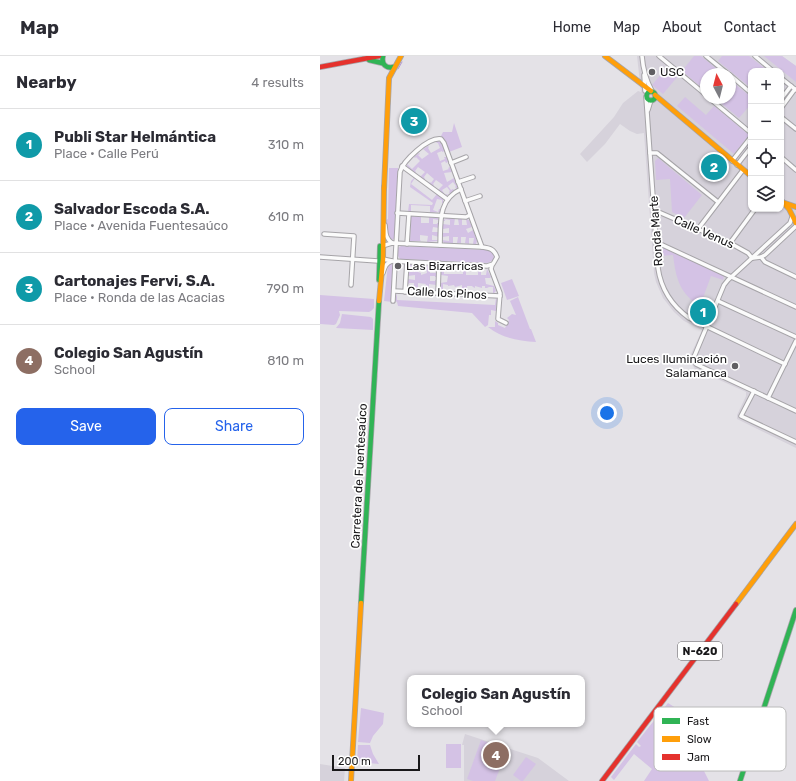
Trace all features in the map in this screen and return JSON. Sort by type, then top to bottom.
[{"type":"main road","points":[[320,67],[379,56]]},
{"type":"main road","points":[[383,56],[384,65],[389,78]]},
{"type":"main road","points":[[606,56],[649,94],[748,174]]},
{"type":"main road","points":[[381,260],[389,78],[394,67],[398,64],[399,57]]},
{"type":"main road","points":[[357,60],[376,61],[391,68],[394,67]]},
{"type":"main road","points":[[382,246],[384,187]]},
{"type":"main road","points":[[784,202],[796,208],[792,216]]},
{"type":"main road","points":[[784,204],[796,225]]},
{"type":"main road","name":"Carretera de Fuentesaúco","points":[[378,316],[382,280],[381,260]]},
{"type":"main road","name":"Carretera de Fuentesaúco","points":[[351,781],[381,260]]},
{"type":"main road","name":"N-620","points":[[658,707],[796,524]]},
{"type":"main road","points":[[764,707],[796,610]]},
{"type":"main road","name":"N-620","points":[[602,781],[654,712]]},
{"type":"main road","points":[[740,781],[743,771]]},
{"type":"street","name":"Ronda Marte","points":[[642,56],[644,78],[649,94]]},
{"type":"street","points":[[659,56],[700,90]]},
{"type":"street","points":[[706,56],[721,68]]},
{"type":"street","points":[[755,56],[769,68]]},
{"type":"street","name":"Ronda Marte","points":[[644,72],[649,94],[647,113],[659,275],[664,291],[670,301],[682,313],[707,327],[785,364]]},
{"type":"street","points":[[636,81],[644,78]]},
{"type":"street","points":[[784,80],[796,90],[784,104]]},
{"type":"street","points":[[736,81],[748,91]]},
{"type":"street","points":[[784,95],[791,86]]},
{"type":"street","points":[[716,104],[748,130]]},
{"type":"street","points":[[784,120],[796,130]]},
{"type":"street","points":[[393,301],[394,243],[399,177],[402,166],[418,150],[435,139],[439,138],[443,141],[482,247]]},
{"type":"street","points":[[732,161],[749,140]]},
{"type":"street","points":[[737,165],[748,151]]},
{"type":"street","points":[[650,153],[657,153],[718,202]]},
{"type":"street","points":[[451,163],[466,157]]},
{"type":"street","points":[[784,160],[796,170]]},
{"type":"street","points":[[402,166],[447,199]]},
{"type":"street","points":[[698,229],[743,170]]},
{"type":"street","points":[[458,182],[473,176]]},
{"type":"street","points":[[440,245],[442,216],[447,199],[461,189]]},
{"type":"street","points":[[465,201],[480,196]]},
{"type":"street","name":"Calle Venus","points":[[654,210],[730,244],[748,253],[752,258]]},
{"type":"street","points":[[730,244],[753,212]]},
{"type":"street","points":[[397,213],[470,216]]},
{"type":"street","points":[[407,244],[409,214]]},
{"type":"street","points":[[792,216],[790,223],[724,285],[694,355],[694,360],[696,364],[796,411]]},
{"type":"street","points":[[384,222],[386,236],[394,243]]},
{"type":"street","points":[[752,258],[766,255],[796,225]]},
{"type":"street","points":[[324,234],[354,236],[351,285]]},
{"type":"street","points":[[656,242],[796,307]]},
{"type":"street","points":[[382,246],[394,243],[482,247],[492,249],[496,253],[497,257],[491,269],[500,296],[498,319],[506,323]]},
{"type":"street","points":[[759,252],[765,262],[796,276]]},
{"type":"street","points":[[320,257],[353,260],[492,265]]},
{"type":"street","points":[[382,280],[385,266],[387,263],[394,261]]},
{"type":"street","points":[[405,292],[407,262]]},
{"type":"street","points":[[438,293],[439,263]]},
{"type":"street","name":"Calle los Pinos","points":[[394,291],[500,296]]},
{"type":"street","points":[[718,302],[796,338]]},
{"type":"street","points":[[768,398],[796,341]]},
{"type":"street","points":[[754,391],[741,416],[796,442]]},
{"type":"shaded area","points":[[637,56],[782,56],[796,66],[796,448],[737,419],[737,415],[746,396],[746,392],[695,369],[691,363],[691,354],[702,330],[684,321],[674,312],[663,298],[654,273],[644,133],[637,134],[620,124],[605,144],[587,162],[580,154],[614,117],[623,103],[638,91],[641,92]]},
{"type":"shaded area","points":[[694,56],[701,56],[716,68],[700,68],[700,86],[682,71]]},
{"type":"shaded area","points":[[722,56],[749,56],[764,68],[748,68],[748,86],[736,76],[736,68],[727,68],[718,61]]},
{"type":"shaded area","points":[[764,56],[782,56],[796,66],[796,82],[784,72],[784,68],[779,68]]},
{"type":"shaded area","points":[[667,67],[678,76],[663,94],[652,85]]},
{"type":"shaded area","points":[[736,85],[748,95],[748,108],[739,118],[722,104],[736,104]]},
{"type":"shaded area","points":[[685,97],[706,115],[714,106],[748,134],[748,136],[734,154],[677,106]]},
{"type":"shaded area","points":[[454,123],[462,147],[449,152],[445,141],[441,136],[443,132],[452,132]]},
{"type":"shaded area","points":[[435,141],[441,142],[445,151],[437,153],[440,161],[445,159],[444,157],[447,157],[448,162],[446,163],[445,161],[441,163],[443,171],[449,169],[448,168],[450,167],[452,172],[444,173],[447,182],[454,178],[457,186],[457,189],[453,182],[448,186],[451,190],[454,190],[450,194],[447,187],[442,190],[445,195],[438,190],[443,185],[436,180],[433,187],[429,183],[431,183],[434,179],[427,173],[424,180],[420,177],[425,172],[418,167],[415,174],[407,166],[407,164],[412,169],[420,161],[414,157],[419,153],[420,154],[418,155],[422,159],[429,154],[423,149],[428,146],[431,153],[440,148],[438,143]]},
{"type":"shaded area","points":[[658,158],[702,195],[684,218],[672,212],[670,179],[656,180],[655,161]]},
{"type":"shaded area","points":[[389,168],[398,168],[395,238],[392,240],[388,236],[386,220],[388,219]]},
{"type":"shaded area","points":[[414,178],[411,184],[432,200],[437,194],[443,199],[442,203],[442,200],[437,199],[433,210],[438,212],[439,209],[441,209],[440,212],[430,213],[430,206],[411,205],[411,212],[408,212],[409,204],[432,205],[433,203],[410,187],[411,181]]},
{"type":"shaded area","points":[[411,216],[421,217],[421,223],[429,223],[429,217],[438,218],[439,220],[433,219],[433,224],[439,223],[439,228],[433,227],[432,232],[439,232],[439,237],[432,235],[432,240],[438,240],[427,242],[428,236],[420,235],[421,241],[410,241]]},
{"type":"shaded area","points":[[455,218],[454,225],[459,225],[458,219],[462,219],[462,225],[467,225],[466,219],[469,220],[472,227],[466,229],[468,233],[473,230],[477,241],[476,244],[473,244],[474,238],[469,238],[469,244],[465,243],[466,237],[461,237],[461,243],[457,243],[458,237],[453,237],[453,243],[444,243],[442,240],[449,241],[449,236],[443,237],[443,233],[449,233],[449,228],[443,229],[443,224],[450,225],[450,220],[445,219]]},
{"type":"shaded area","points":[[401,246],[488,250],[492,252],[494,257],[493,260],[488,263],[400,259],[398,256],[398,248]]},
{"type":"shaded area","points":[[663,248],[724,276],[723,280],[711,276],[700,306],[687,296],[683,290],[677,278],[673,255],[661,256],[661,251]]},
{"type":"shaded area","points":[[391,263],[393,265],[392,302],[384,301],[388,264]]},
{"type":"shaded area","points":[[408,265],[420,265],[418,272],[421,273],[421,275],[427,273],[426,266],[436,267],[437,269],[435,267],[430,267],[430,273],[437,272],[437,277],[430,276],[430,281],[437,280],[436,285],[429,284],[429,289],[434,290],[424,290],[426,284],[418,283],[419,290],[407,290],[407,287],[409,287],[409,289],[414,289],[414,283],[407,284],[408,279],[415,280],[415,275],[408,276],[408,270],[410,272],[415,272],[415,266],[410,266],[410,268],[408,268]]},
{"type":"shaded area","points":[[444,266],[444,274],[463,274],[463,269],[466,269],[466,275],[478,275],[478,270],[481,270],[481,275],[486,275],[487,269],[491,277],[485,278],[486,284],[494,286],[496,291],[493,294],[493,287],[485,288],[485,286],[482,286],[482,288],[475,286],[475,288],[472,286],[467,286],[467,289],[462,289],[462,285],[455,287],[454,285],[448,286],[443,284],[443,291],[440,289],[440,283],[447,282],[448,276],[441,275],[441,269]]},
{"type":"shaded area","points":[[512,279],[519,296],[507,300],[501,283]]},
{"type":"shaded area","points":[[397,293],[397,300],[495,305],[496,298],[496,311],[491,310],[488,325],[485,327],[472,313],[398,306],[397,302],[395,301]]},
{"type":"shaded area","points":[[320,295],[374,299],[374,308],[369,312],[339,311],[340,315],[336,324],[320,324]]},
{"type":"shaded area","points":[[518,297],[536,342],[510,338],[493,331],[488,327],[495,327],[495,321],[498,325],[505,328],[509,320],[507,318],[512,314],[516,315],[510,301]]},
{"type":"shaded area","points":[[342,314],[371,317],[373,319],[373,330],[336,328],[340,323]]},
{"type":"shaded area","points":[[668,703],[674,707],[665,707]]},
{"type":"shaded area","points":[[361,708],[384,713],[383,724],[373,736],[370,743],[358,742]]},
{"type":"shaded area","points":[[654,721],[654,771],[704,771],[709,781],[644,781],[652,769],[634,754],[614,780],[611,777],[636,744],[639,747],[641,746],[637,742]]},
{"type":"shaded area","points":[[465,734],[538,758],[569,781],[464,781],[464,745],[462,745]]},
{"type":"shaded area","points":[[481,740],[507,750],[495,781],[473,781],[467,779]]},
{"type":"shaded area","points":[[446,744],[461,744],[461,768],[446,768]]},
{"type":"shaded area","points":[[358,745],[370,745],[379,764],[357,762]]},
{"type":"shaded area","points":[[526,757],[536,764],[523,781],[521,781],[513,775]]},
{"type":"shaded area","points":[[320,764],[345,768],[344,781],[320,781]]},
{"type":"waterway","points":[[398,69],[402,62]]},
{"type":"traffic: fast","points":[[383,56],[383,64],[386,67],[394,67]]},
{"type":"traffic: fast","points":[[369,60],[382,63]]},
{"type":"traffic: fast","points":[[649,92],[653,92],[655,96],[653,100],[649,100],[647,98],[647,94],[649,92]]},
{"type":"traffic: fast","points":[[379,280],[380,246]]},
{"type":"traffic: fast","points":[[361,603],[379,301]]},
{"type":"traffic: fast","points":[[764,707],[796,610]]},
{"type":"traffic: fast","points":[[740,781],[743,771]]},
{"type":"traffic: slow","points":[[384,189],[389,78],[401,56]]},
{"type":"traffic: slow","points":[[605,56],[651,91]]},
{"type":"traffic: slow","points":[[655,95],[748,173]]},
{"type":"traffic: slow","points":[[379,301],[383,259],[384,187]]},
{"type":"traffic: slow","points":[[784,203],[789,209],[796,223]]},
{"type":"traffic: slow","points":[[785,203],[796,207]]},
{"type":"traffic: slow","points":[[736,604],[796,524]]},
{"type":"traffic: slow","points":[[351,781],[361,603]]},
{"type":"traffic: jam","points":[[320,67],[379,56]]},
{"type":"traffic: jam","points":[[658,707],[736,604]]},
{"type":"traffic: jam","points":[[602,781],[654,712]]},
{"type":"place","name":"USC","points":[[652,72]]},
{"type":"place","name":"Cartonajes Fervi, S.A.","points":[[414,121]]},
{"type":"place","name":"Salvador Escoda S.A.","points":[[714,167]]},
{"type":"place","name":"Las Bizarricas","points":[[398,266]]},
{"type":"place","name":"Publi Star Helmántica","points":[[703,312]]},
{"type":"place","name":"Luces Iluminación Salamanca","points":[[735,366]]},
{"type":"place","name":"Colegio San Agustín","points":[[496,755]]}]
